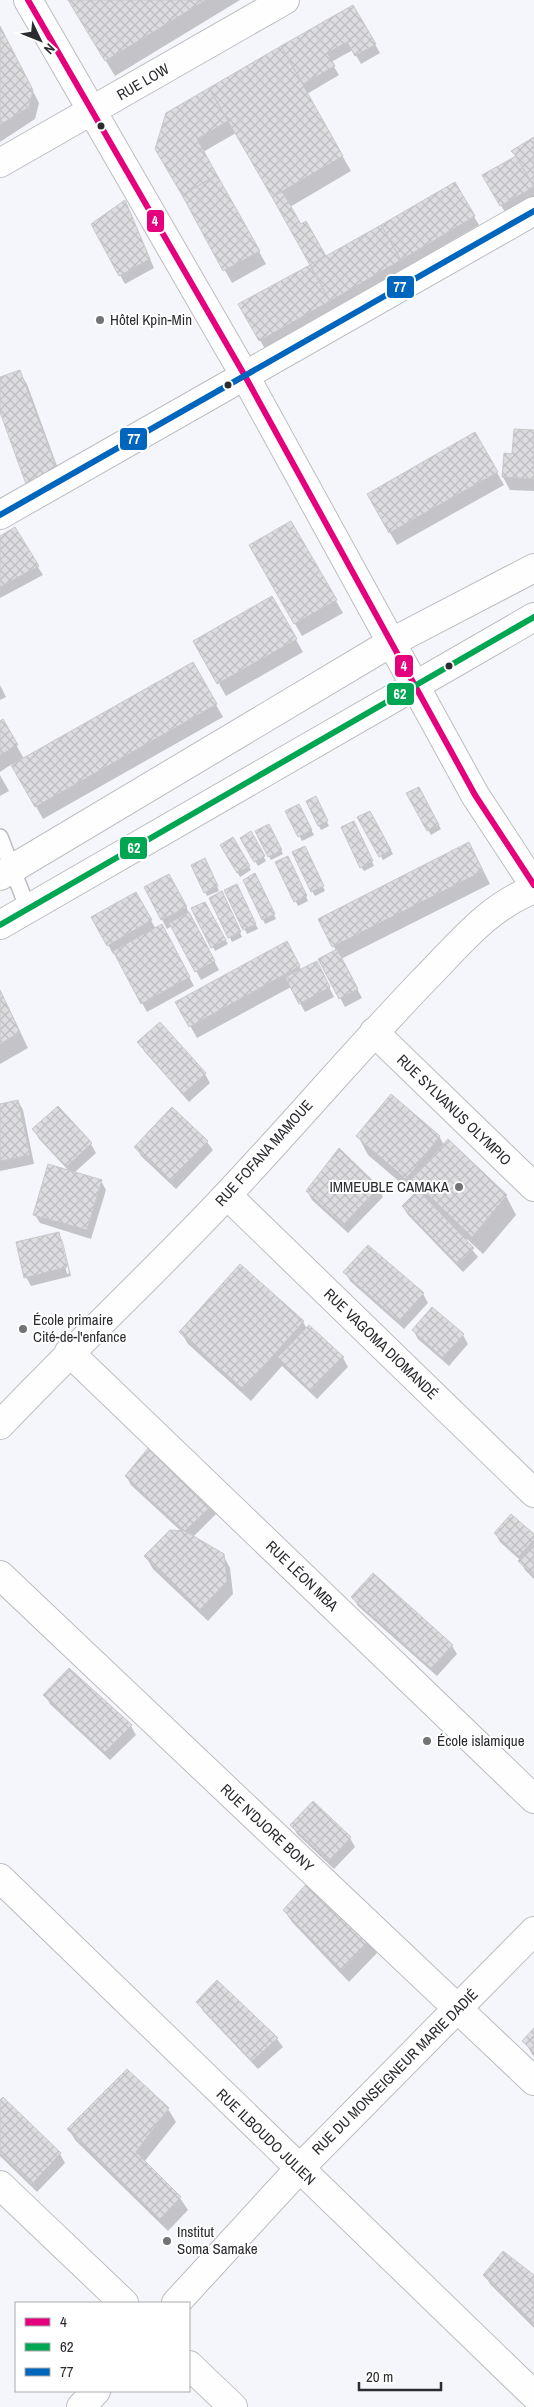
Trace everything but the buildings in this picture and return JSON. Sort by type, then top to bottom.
[{"type":"street","points":[[28,0],[245,376],[475,795],[534,887]]},
{"type":"street","name":"RUE LOW","points":[[0,164],[285,0]]},
{"type":"street","points":[[0,514],[534,211]]},
{"type":"street","points":[[6,872],[392,642],[534,568]]},
{"type":"street","points":[[0,925],[534,617]]},
{"type":"street","name":"RUE FOFANA MAMOUE","points":[[0,1425],[69,1352],[227,1195],[374,1032],[488,915],[511,898],[534,887]]},
{"type":"street","name":"RUE SYLVANUS OLYMPIO","points":[[374,1032],[534,1187]]},
{"type":"street","name":"RUE VAGOMA DIOMANDÉ","points":[[227,1195],[534,1493]]},
{"type":"street","name":"RUE LÉON MBA","points":[[69,1352],[534,1799]]},
{"type":"street","name":"RUE N'DJORE BONY","points":[[0,1574],[534,2082]]},
{"type":"street","name":"RUE ILBOUDO JULIEN","points":[[0,1878],[534,2395]]},
{"type":"street","name":"RUE DU MONSEIGNEUR MARIE DADIÉ","points":[[177,2302],[299,2169],[534,1931]]},
{"type":"street","points":[[0,2185],[123,2302]]},
{"type":"street","points":[[190,2366],[233,2407]]},
{"type":"street","points":[[81,2407],[95,2392]]},
{"type":"lane","points":[[0,837],[6,872],[28,909]]},
{"type":"transit line","name":"4","points":[[28,0],[245,376],[475,795],[534,885]]},
{"type":"transit line","name":"77","points":[[0,515],[534,211]]},
{"type":"transit line","name":"62","points":[[0,925],[534,617]]},
{"type":"place","name":"Hôtel Kpin-Min","points":[[100,320]]},
{"type":"place","name":"IMMEUBLE CAMAKA","points":[[459,1187]]},
{"type":"place","name":"École primaire Cité-de-l'enfance","points":[[23,1329]]},
{"type":"place","name":"École islamique","points":[[427,1741]]},
{"type":"place","name":"Institut Soma Samake","points":[[167,2241]]}]
